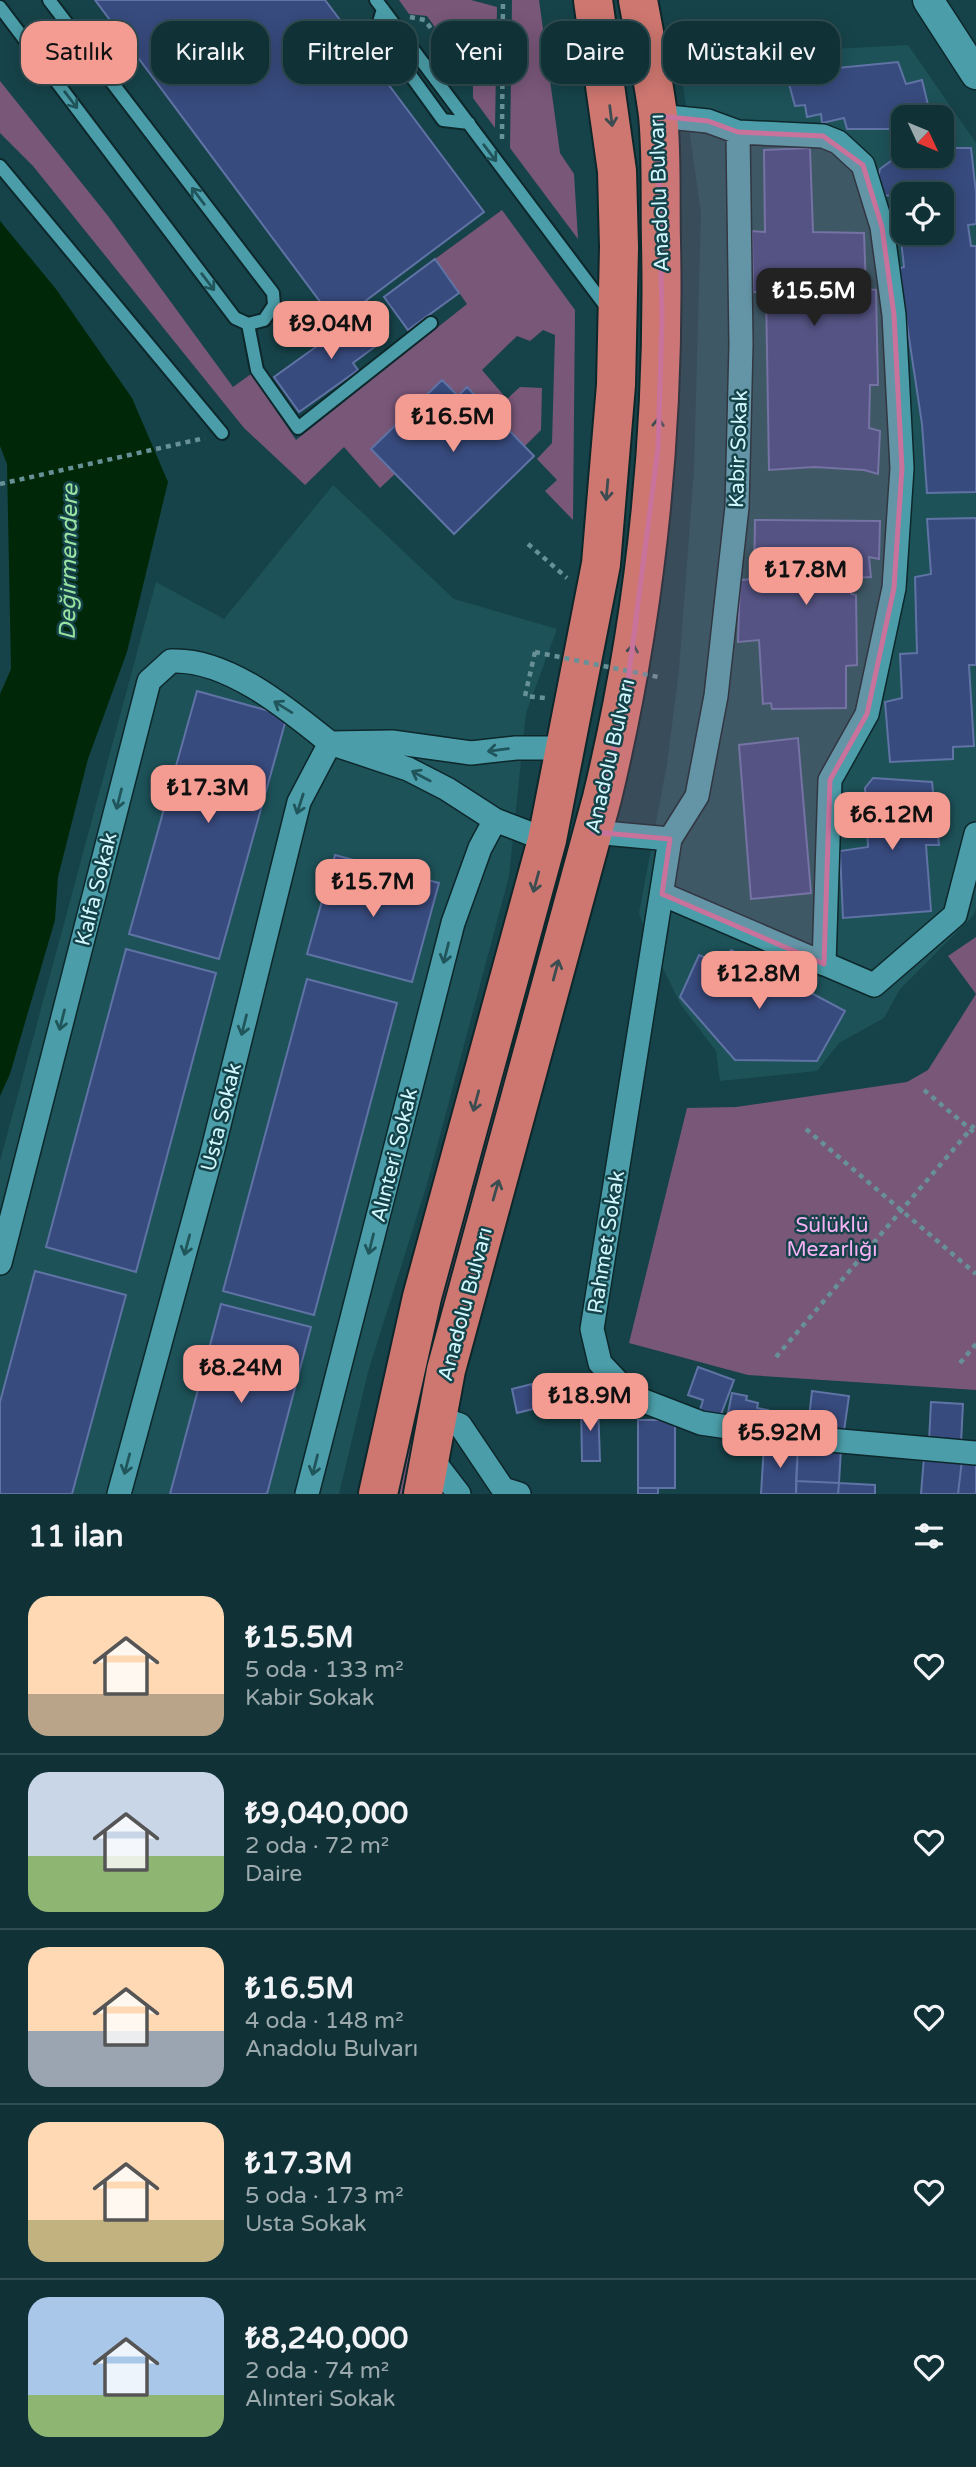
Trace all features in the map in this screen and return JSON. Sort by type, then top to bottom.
[{"type":"highway","name":"Anadolu Bulvarı","points":[[378,1494],[422,1297],[547,840],[601,564],[615,398],[617,171],[593,0]]},
{"type":"highway","name":"Anadolu Bulvarı","points":[[422,1494],[446,1370],[598,815],[625,704],[657,448],[662,320],[658,116],[639,0]]},
{"type":"street","points":[[928,0],[976,74]]},
{"type":"street","points":[[658,116],[708,121],[738,132],[823,136],[838,142],[863,164],[882,227],[894,315],[902,468],[894,588],[867,714],[830,780],[824,964]]},
{"type":"street","name":"Kabir Sokak","points":[[662,894],[670,839],[697,796],[716,696],[737,507],[741,344],[738,132]]},
{"type":"street","name":"Kalfa Sokak","points":[[0,1263],[149,681],[171,661],[207,663],[292,713],[330,743],[408,769],[447,789],[495,820],[547,840]]},
{"type":"street","points":[[330,743],[392,742],[471,753],[516,748],[566,748]]},
{"type":"street","name":"Usta Sokak","points":[[119,1494],[213,1149],[299,802],[330,743]]},
{"type":"street","points":[[557,792],[598,815],[670,839]]},
{"type":"street","name":"Alınteri Sokak","points":[[307,1494],[453,923],[480,848],[495,820]]},
{"type":"street","points":[[662,894],[874,985],[955,915],[976,834]]},
{"type":"street","name":"Rahmet Sokak","points":[[662,894],[592,1329],[600,1363],[631,1396],[701,1423],[796,1437],[976,1452]]},
{"type":"street","points":[[436,1417],[460,1425],[503,1489],[519,1494]]},
{"type":"street","points":[[429,1455],[459,1494]]},
{"type":"lane","points":[[0,7],[235,318],[248,324],[264,320],[274,305],[273,293],[49,0]]},
{"type":"lane","points":[[380,5],[377,29],[443,120],[469,123]]},
{"type":"lane","points":[[380,5],[617,320]]},
{"type":"lane","points":[[0,166],[222,433]]},
{"type":"lane","points":[[248,324],[257,370],[298,428],[431,323]]},
{"type":"path","points":[[501,0],[502,145]]},
{"type":"path","points":[[402,8],[408,17],[425,20],[431,29]]},
{"type":"path","points":[[0,484],[222,433]]},
{"type":"path","points":[[528,544],[594,601]]},
{"type":"path","points":[[525,696],[535,652],[658,677]]},
{"type":"path","points":[[924,1090],[976,1134]]},
{"type":"path","points":[[776,1357],[976,1123]]},
{"type":"path","points":[[806,1129],[976,1275]]},
{"type":"path","points":[[960,1363],[976,1344]]},
{"type":"highlighted area","points":[[658,116],[708,121],[738,132],[823,136],[863,165],[882,227],[894,315],[902,468],[894,588],[867,714],[830,780],[824,964],[662,894],[670,839],[593,832],[625,704],[658,448],[662,320]]},
{"type":"shaded area","points":[[908,45],[950,105],[891,105],[891,168],[954,168],[954,111],[976,143],[976,909],[973,916],[900,989],[884,1018],[839,1043],[817,1071],[720,1081],[716,1051],[681,1005],[647,936],[639,913],[667,764],[679,670],[694,470],[701,213],[683,84],[840,84],[840,49]]},
{"type":"shaded area","points":[[333,485],[454,599],[557,629],[526,713],[509,876],[427,1184],[368,1372],[339,1494],[0,1494],[0,1161],[156,582],[224,619]]},
{"type":"green space","points":[[399,0],[471,0],[497,7],[497,21],[431,22],[427,16],[409,14]]},
{"type":"green space","points":[[512,0],[539,0],[542,21],[541,84],[551,84],[560,153],[574,174],[578,239],[510,148],[511,84],[527,84],[527,21],[512,21]]},
{"type":"green space","points":[[0,81],[108,216],[233,387],[251,374],[296,440],[467,304],[435,259],[502,210],[575,310],[573,520],[545,491],[557,480],[537,459],[552,443],[555,335],[543,330],[530,341],[517,336],[482,370],[507,399],[520,387],[542,388],[541,430],[525,446],[467,387],[458,396],[442,380],[371,449],[395,474],[380,488],[344,447],[305,485],[244,428],[33,166],[0,133]]},
{"type":"green space","points":[[473,84],[496,84],[495,128],[473,98]]},
{"type":"green space","points":[[976,937],[976,994],[948,956]]},
{"type":"green space","name":"Sülüklü Mezarlığı","points":[[976,994],[976,1390],[748,1375],[629,1343],[687,1108],[736,1107],[907,1082],[928,1070]]},
{"type":"green space","points":[[508,1059],[507,1105],[408,1494],[395,1494],[416,1386]]},
{"type":"water","name":"Değirmendere","points":[[0,221],[56,289],[132,398],[168,482],[127,652],[88,759],[58,877],[55,920],[10,1074],[0,1096],[0,694],[11,669],[7,464],[0,446]]},
{"type":"building","points":[[95,0],[325,0],[341,21],[283,21],[283,84],[388,84],[484,212],[336,323],[158,84],[269,84],[269,21],[151,21],[151,75],[137,56],[137,21],[111,21]]},
{"type":"building","points":[[898,62],[906,84],[922,80],[928,105],[891,105],[891,129],[847,129],[844,118],[822,123],[821,114],[807,117],[805,105],[795,106],[789,84],[840,84],[840,68]]},
{"type":"building","points":[[810,148],[813,232],[864,233],[866,289],[876,290],[878,385],[870,385],[869,428],[880,431],[878,474],[864,470],[814,467],[769,470],[766,292],[753,292],[752,231],[765,232],[764,150]]},
{"type":"building","points":[[954,148],[971,148],[976,193],[976,224],[968,225],[971,246],[976,246],[976,492],[927,493],[922,424],[903,298],[899,299],[897,269],[904,267],[902,245],[954,245],[954,182],[891,182],[891,195],[880,196],[877,182],[880,169],[891,161],[891,168],[954,168]]},
{"type":"building","points":[[435,259],[459,293],[408,330],[384,297]]},
{"type":"building","points":[[369,309],[388,337],[353,363],[358,370],[299,412],[274,377]]},
{"type":"building","points":[[442,380],[458,396],[467,387],[534,456],[454,534],[371,449]]},
{"type":"building","points":[[976,518],[976,665],[969,665],[974,746],[953,747],[953,759],[890,762],[885,702],[902,698],[900,654],[917,653],[915,577],[931,574],[927,519]]},
{"type":"building","points":[[755,520],[880,521],[879,559],[869,557],[871,577],[851,578],[851,594],[856,595],[857,665],[846,666],[846,708],[772,709],[771,703],[763,704],[759,640],[738,642],[740,580],[754,579]]},
{"type":"building","points":[[197,691],[287,716],[219,959],[129,934]]},
{"type":"building","points":[[798,738],[811,893],[751,899],[739,745]]},
{"type":"building","points":[[873,778],[932,782],[939,845],[926,845],[931,911],[843,918],[840,851],[868,847],[865,788]]},
{"type":"building","points":[[335,855],[439,883],[412,982],[307,954]]},
{"type":"building","points":[[126,949],[216,973],[136,1272],[46,1247]]},
{"type":"building","points":[[731,950],[845,1011],[817,1061],[735,1060],[680,997],[699,955],[723,965]]},
{"type":"building","points":[[307,979],[397,1003],[314,1315],[223,1291]]},
{"type":"building","points":[[35,1271],[126,1295],[72,1494],[0,1494],[0,1402]]},
{"type":"building","points":[[221,1304],[311,1327],[267,1494],[170,1494]]},
{"type":"building","points":[[698,1367],[734,1380],[720,1417],[700,1410],[703,1400],[688,1395]]},
{"type":"building","points":[[532,1384],[537,1408],[517,1413],[512,1389]]},
{"type":"building","points":[[812,1391],[849,1396],[844,1431],[808,1427]]},
{"type":"building","points":[[732,1393],[747,1396],[746,1400],[758,1403],[757,1408],[768,1410],[765,1425],[727,1418]]},
{"type":"building","points":[[931,1402],[963,1404],[961,1443],[929,1442]]},
{"type":"building","points":[[581,1404],[598,1404],[600,1461],[582,1461]]},
{"type":"building","points":[[638,1420],[675,1420],[675,1488],[638,1488]]},
{"type":"building","points":[[764,1444],[798,1446],[796,1494],[761,1494]]},
{"type":"building","points":[[798,1446],[841,1448],[839,1483],[796,1481]]},
{"type":"building","points":[[924,1457],[962,1460],[958,1494],[921,1494]]},
{"type":"building","points":[[962,1460],[976,1462],[976,1494],[958,1494]]},
{"type":"building","points":[[796,1481],[839,1483],[838,1494],[796,1494]]},
{"type":"building","points":[[839,1483],[875,1485],[875,1494],[838,1494]]},
{"type":"building","points":[[638,1488],[658,1488],[658,1494],[638,1494]]}]
